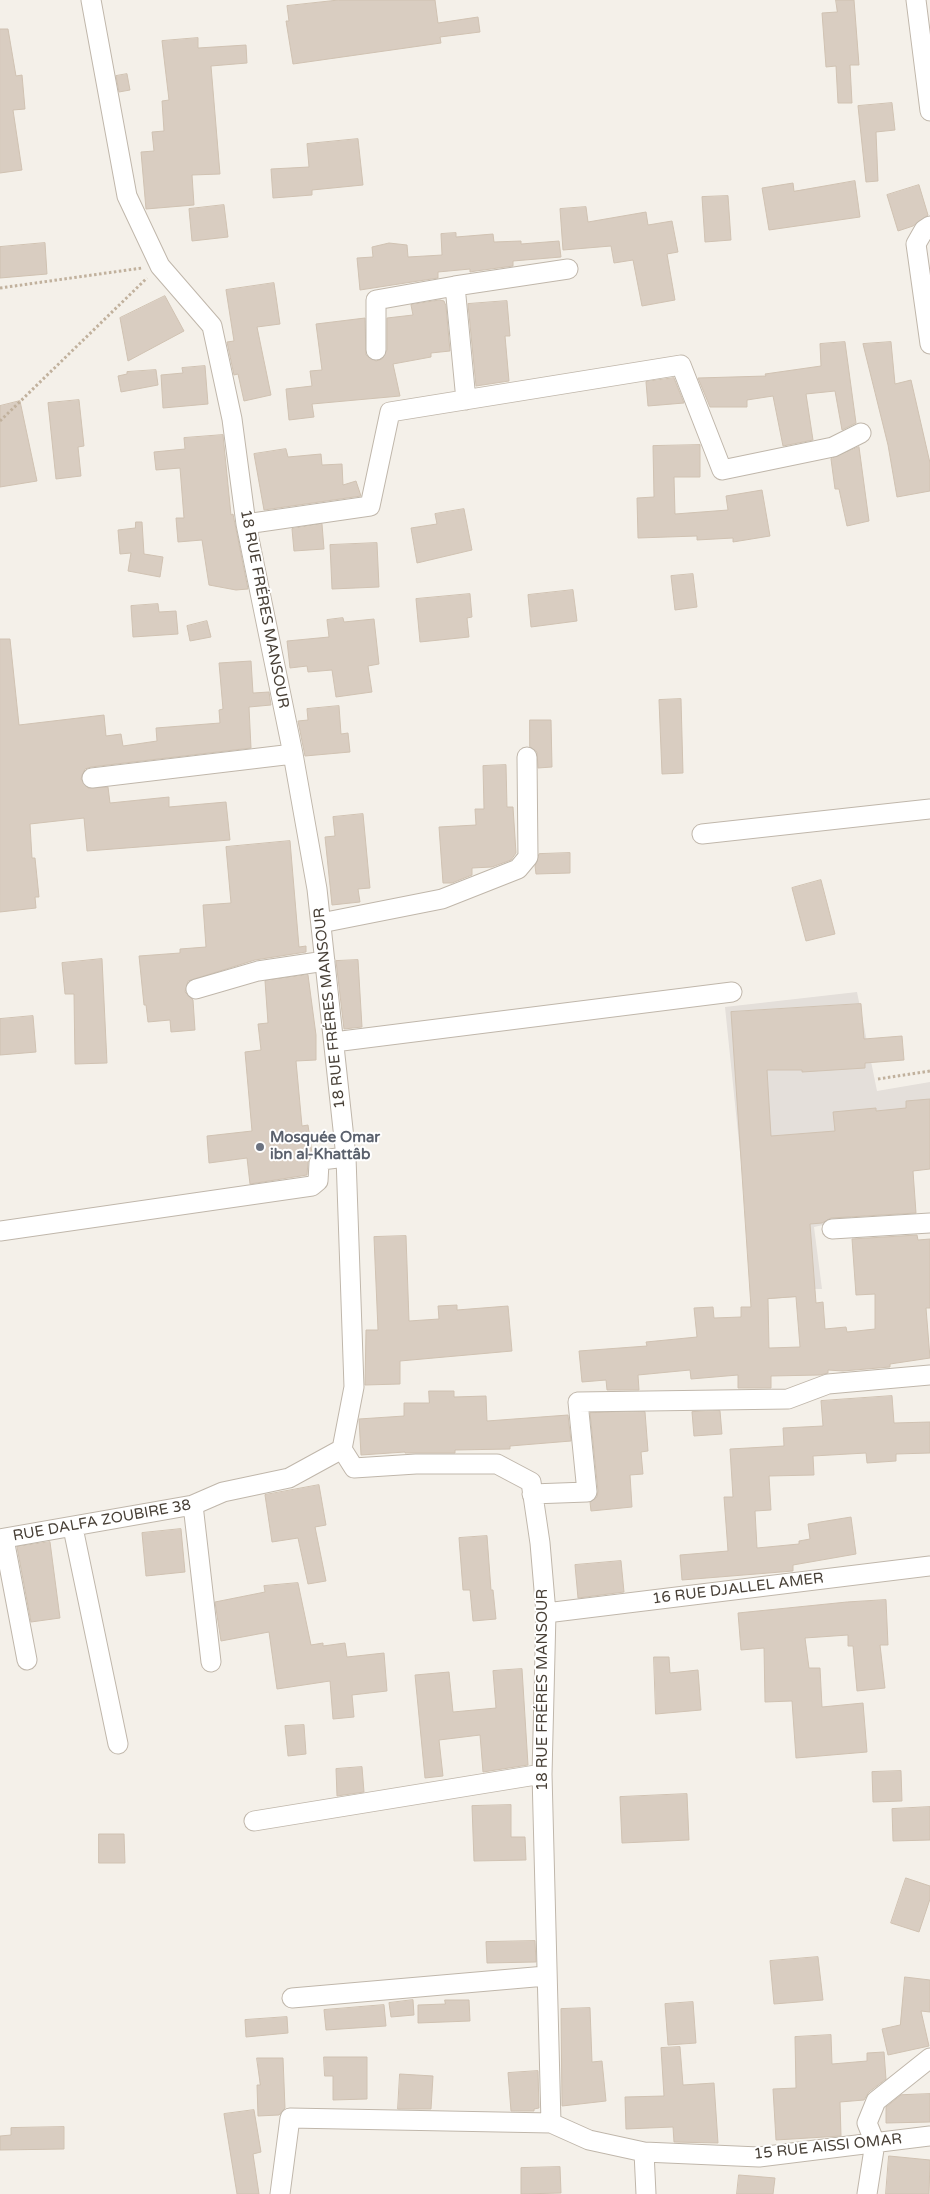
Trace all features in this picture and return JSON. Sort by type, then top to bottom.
[{"type":"street","name":"18 RUE FRÉRES MANSOUR","points":[[91,0],[127,196],[160,266],[212,326],[232,419],[246,524],[293,754],[317,888],[346,1157],[354,1387],[342,1449],[354,1468],[416,1464],[497,1464],[531,1482],[540,1543],[546,1613],[542,1774],[551,2124]]},
{"type":"street","points":[[916,0],[930,111]]},
{"type":"street","points":[[930,226],[924,230],[916,244],[930,344]]},
{"type":"street","points":[[376,350],[376,300],[568,268]]},
{"type":"street","points":[[454,286],[466,400]]},
{"type":"street","points":[[246,524],[370,506],[390,412],[681,365],[722,470],[833,447],[861,433]]},
{"type":"street","points":[[92,778],[293,754]]},
{"type":"street","points":[[321,923],[442,899],[518,869],[528,857],[527,757]]},
{"type":"street","points":[[702,834],[930,809]]},
{"type":"street","points":[[196,989],[258,971],[325,961]]},
{"type":"street","points":[[334,1042],[732,992]]},
{"type":"street","points":[[0,1231],[312,1186],[318,1181],[319,1163],[321,1160],[346,1157]]},
{"type":"street","points":[[832,1229],[930,1223]]},
{"type":"street","points":[[532,1494],[587,1492],[578,1402],[788,1399],[828,1384],[930,1375]]},
{"type":"street","name":"RUE DALFA ZOUBIRE 38","points":[[2,1539],[73,1528],[194,1505],[223,1492],[289,1478],[342,1449]]},
{"type":"street","points":[[194,1505],[211,1662]]},
{"type":"street","points":[[73,1528],[118,1744]]},
{"type":"street","points":[[2,1539],[26,1660]]},
{"type":"street","name":"16 RUE DJALLEL AMER","points":[[546,1613],[930,1566]]},
{"type":"street","points":[[254,1821],[542,1774]]},
{"type":"street","points":[[292,1998],[546,1976]]},
{"type":"street","points":[[867,2194],[875,2143],[867,2123],[876,2101],[930,2058]]},
{"type":"street","points":[[280,2194],[290,2118],[551,2124]]},
{"type":"street","name":"15 RUE AISSI OMAR","points":[[551,2124],[589,2140],[644,2152],[759,2157],[930,2136]]},
{"type":"street","points":[[644,2152],[646,2194]]},
{"type":"path","points":[[0,288],[160,266]]},
{"type":"path","points":[[0,422],[160,266]]},
{"type":"path","points":[[878,1080],[930,1071]]},
{"type":"shaded area","points":[[857,992],[877,1091],[930,1082],[930,1162],[843,1166],[851,1219],[814,1227],[822,1289],[754,1288],[725,1007]]},
{"type":"building","points":[[339,0],[435,0],[438,23],[478,17],[480,32],[440,37],[441,43],[293,64],[286,21],[289,21],[287,6]]},
{"type":"building","points":[[836,0],[854,0],[859,65],[850,65],[852,103],[838,103],[836,66],[826,67],[822,13],[837,12]]},
{"type":"building","points":[[0,29],[8,29],[16,76],[22,75],[25,109],[13,110],[22,170],[0,173]]},
{"type":"building","points":[[198,38],[198,48],[246,45],[247,63],[211,66],[220,174],[192,175],[194,205],[146,209],[141,152],[154,151],[152,132],[164,131],[162,101],[169,100],[162,41]]},
{"type":"building","points":[[127,74],[130,90],[119,92],[116,76]]},
{"type":"building","points":[[892,103],[895,130],[876,132],[878,181],[866,182],[858,106]]},
{"type":"building","points":[[358,139],[363,185],[312,190],[312,195],[273,198],[271,169],[309,167],[307,144]]},
{"type":"building","points":[[855,181],[860,217],[769,230],[762,188],[793,183],[794,191]]},
{"type":"building","points":[[919,185],[928,215],[913,226],[898,231],[887,195]]},
{"type":"building","points":[[728,196],[731,240],[705,242],[702,197]]},
{"type":"building","points":[[224,205],[228,237],[192,241],[189,209]]},
{"type":"building","points":[[586,207],[588,222],[646,212],[648,225],[672,221],[678,252],[667,254],[675,300],[642,306],[633,260],[614,263],[611,246],[563,250],[560,209]]},
{"type":"building","points":[[456,233],[456,237],[493,234],[494,242],[521,241],[521,244],[559,241],[561,257],[513,261],[513,266],[470,272],[470,269],[438,272],[438,278],[360,290],[357,258],[373,257],[372,247],[389,243],[407,245],[408,257],[442,255],[441,234]]},
{"type":"building","points":[[45,243],[47,274],[0,278],[0,247]]},
{"type":"building","points":[[274,283],[280,324],[257,327],[271,395],[244,401],[238,374],[234,375],[227,342],[234,341],[226,290]]},
{"type":"building","points":[[165,296],[184,331],[128,361],[120,318]]},
{"type":"building","points":[[444,301],[446,306],[450,351],[431,353],[431,357],[393,364],[400,396],[312,404],[314,417],[289,420],[286,389],[312,386],[310,371],[322,370],[316,324],[365,318],[366,355],[376,361],[382,359],[387,350],[387,318],[413,315],[411,305]]},
{"type":"building","points":[[507,301],[510,336],[505,336],[509,381],[476,386],[468,304]]},
{"type":"building","points":[[845,342],[856,423],[842,430],[835,391],[806,394],[813,440],[783,446],[773,396],[747,400],[747,407],[710,407],[698,378],[766,376],[765,374],[821,366],[820,344]]},
{"type":"building","points":[[891,342],[895,384],[911,380],[930,463],[930,491],[897,497],[888,445],[863,344]]},
{"type":"building","points":[[205,366],[208,404],[163,408],[161,375],[183,373],[182,368]]},
{"type":"building","points":[[156,370],[158,385],[121,392],[118,376],[127,374],[127,372]]},
{"type":"building","points":[[674,378],[684,403],[648,406],[646,382]]},
{"type":"building","points":[[79,400],[84,446],[78,447],[81,476],[56,479],[48,403]]},
{"type":"building","points":[[20,401],[37,481],[0,487],[0,406]]},
{"type":"building","points":[[223,435],[231,515],[233,514],[248,589],[236,590],[209,585],[202,540],[178,542],[176,518],[184,518],[180,468],[156,470],[154,452],[185,449],[184,438]]},
{"type":"building","points":[[700,445],[700,477],[674,477],[675,514],[728,510],[726,496],[762,490],[770,536],[733,542],[733,538],[697,540],[697,536],[638,538],[637,498],[654,497],[653,446]]},
{"type":"building","points":[[859,447],[869,521],[847,526],[839,489],[835,489],[831,459]]},
{"type":"building","points":[[286,449],[288,457],[321,454],[322,465],[342,464],[343,485],[356,481],[361,496],[264,510],[254,454]]},
{"type":"building","points":[[464,509],[472,550],[417,563],[411,528],[437,524],[435,514]]},
{"type":"building","points":[[136,522],[142,522],[144,554],[163,557],[160,577],[128,571],[131,553],[120,554],[118,530],[135,528]]},
{"type":"building","points":[[322,524],[324,549],[294,551],[292,529]]},
{"type":"building","points":[[377,543],[379,587],[332,589],[330,545]]},
{"type":"building","points":[[693,574],[697,607],[675,610],[671,576]]},
{"type":"building","points":[[573,590],[577,621],[531,627],[528,595]]},
{"type":"building","points":[[470,594],[472,617],[467,618],[469,637],[420,642],[416,599]]},
{"type":"building","points":[[158,604],[159,612],[176,611],[178,634],[133,637],[131,606]]},
{"type":"building","points":[[343,618],[344,622],[374,619],[379,664],[368,666],[372,692],[336,697],[332,670],[308,672],[307,666],[290,668],[287,641],[329,637],[327,620]]},
{"type":"building","points":[[207,621],[211,637],[190,641],[187,626]]},
{"type":"building","points":[[0,639],[10,639],[19,725],[104,715],[106,736],[121,734],[123,746],[157,741],[156,728],[220,723],[219,710],[223,709],[219,663],[251,661],[253,693],[269,692],[271,705],[249,707],[251,748],[91,767],[85,769],[81,779],[88,788],[108,787],[110,803],[169,797],[169,807],[226,802],[230,840],[87,851],[84,818],[30,824],[32,858],[35,858],[39,897],[35,897],[36,908],[0,912]]},
{"type":"building","points":[[681,699],[683,773],[662,774],[659,700]]},
{"type":"building","points":[[339,706],[341,734],[348,733],[350,752],[305,756],[298,721],[308,720],[307,709]]},
{"type":"building","points":[[530,720],[551,720],[552,767],[538,768],[537,752],[530,747]]},
{"type":"building","points":[[506,765],[507,807],[513,807],[516,853],[511,860],[492,867],[472,868],[472,875],[452,883],[443,883],[439,827],[476,825],[475,809],[484,809],[483,766]]},
{"type":"building","points":[[363,814],[370,888],[358,889],[360,902],[332,905],[325,837],[335,836],[333,817]]},
{"type":"building","points":[[290,841],[299,947],[306,946],[306,952],[255,960],[188,981],[185,992],[193,1000],[195,1030],[171,1032],[170,1020],[148,1022],[146,1005],[144,1005],[139,956],[180,953],[180,949],[206,947],[203,905],[231,903],[226,847]]},
{"type":"building","points":[[570,853],[570,873],[536,874],[535,866],[539,854]]},
{"type":"building","points":[[821,880],[835,934],[806,941],[792,888]]},
{"type":"building","points":[[102,959],[107,1063],[75,1064],[74,994],[65,994],[62,963]]},
{"type":"building","points":[[358,960],[362,1027],[344,1029],[336,961]]},
{"type":"building","points":[[308,975],[316,1035],[316,1060],[296,1061],[302,1126],[308,1125],[312,1153],[308,1162],[307,1175],[250,1184],[247,1158],[209,1163],[207,1136],[252,1131],[245,1052],[261,1050],[258,1024],[268,1023],[265,981]]},
{"type":"building","points":[[861,1004],[864,1039],[902,1036],[904,1060],[865,1063],[865,1068],[802,1072],[802,1070],[767,1070],[771,1136],[835,1131],[833,1112],[876,1108],[876,1111],[906,1108],[906,1101],[930,1099],[930,1169],[913,1171],[916,1213],[831,1218],[822,1223],[810,1224],[816,1303],[823,1302],[825,1329],[846,1327],[847,1332],[875,1329],[875,1294],[856,1295],[852,1239],[917,1235],[918,1240],[930,1239],[930,1308],[926,1308],[930,1358],[890,1364],[890,1367],[843,1371],[828,1370],[828,1373],[820,1375],[771,1376],[771,1388],[738,1388],[738,1375],[691,1379],[690,1370],[638,1375],[639,1390],[607,1390],[606,1380],[582,1382],[579,1351],[647,1346],[646,1342],[697,1337],[694,1308],[713,1307],[714,1318],[741,1317],[741,1307],[751,1307],[731,1012]],"holes":[[[796,1297],[800,1347],[769,1348],[768,1299]]]},
{"type":"building","points":[[33,1016],[36,1052],[0,1055],[0,1019]]},
{"type":"building","points":[[406,1236],[409,1321],[439,1319],[438,1306],[457,1305],[457,1310],[508,1306],[512,1351],[400,1361],[400,1384],[365,1385],[366,1330],[378,1330],[374,1237]]},
{"type":"building","points":[[429,1391],[454,1391],[454,1397],[486,1396],[487,1421],[568,1415],[571,1441],[510,1446],[510,1449],[455,1450],[455,1453],[405,1452],[361,1455],[359,1419],[404,1416],[404,1403],[429,1403]]},
{"type":"building","points":[[892,1396],[894,1423],[930,1422],[930,1453],[896,1454],[896,1461],[867,1463],[866,1453],[813,1456],[814,1475],[769,1476],[771,1510],[755,1511],[757,1548],[799,1544],[799,1541],[810,1539],[808,1524],[851,1517],[856,1554],[793,1565],[793,1571],[682,1580],[680,1555],[728,1551],[724,1497],[733,1497],[730,1449],[784,1446],[783,1428],[823,1426],[821,1401]]},
{"type":"building","points":[[720,1411],[722,1434],[694,1436],[692,1412]]},
{"type":"building","points":[[645,1412],[648,1451],[641,1452],[643,1474],[630,1475],[632,1507],[591,1511],[590,1502],[597,1497],[598,1491],[590,1413]]},
{"type":"building","points":[[319,1485],[326,1525],[315,1527],[326,1581],[308,1584],[298,1538],[272,1542],[265,1495]]},
{"type":"building","points":[[181,1529],[185,1572],[146,1576],[142,1533]]},
{"type":"building","points":[[487,1536],[491,1590],[493,1590],[496,1619],[473,1621],[470,1590],[463,1590],[459,1538]]},
{"type":"building","points":[[50,1542],[60,1618],[31,1622],[17,1547]]},
{"type":"building","points":[[621,1561],[624,1592],[578,1598],[575,1565]]},
{"type":"building","points":[[298,1583],[311,1645],[323,1643],[323,1646],[345,1643],[347,1657],[384,1653],[387,1691],[352,1695],[354,1717],[333,1719],[330,1681],[277,1689],[269,1632],[221,1641],[215,1602],[265,1592],[264,1586]]},
{"type":"building","points":[[886,1600],[888,1645],[880,1645],[885,1688],[857,1691],[853,1646],[848,1646],[848,1635],[805,1638],[809,1668],[820,1668],[822,1707],[863,1703],[867,1752],[796,1758],[792,1701],[765,1702],[764,1648],[741,1650],[738,1613]]},
{"type":"building","points":[[654,1657],[669,1657],[670,1673],[698,1670],[701,1710],[656,1714]]},
{"type":"building","points":[[522,1669],[528,1765],[483,1772],[480,1735],[439,1740],[443,1776],[425,1778],[415,1675],[449,1672],[453,1712],[496,1708],[493,1671]]},
{"type":"building","points":[[304,1725],[306,1754],[288,1756],[285,1726]]},
{"type":"building","points":[[362,1767],[364,1792],[337,1796],[336,1769]]},
{"type":"building","points":[[901,1771],[902,1801],[873,1802],[872,1772]]},
{"type":"building","points":[[687,1794],[689,1840],[622,1843],[620,1797]]},
{"type":"building","points":[[511,1805],[511,1837],[525,1837],[526,1860],[474,1861],[472,1806]]},
{"type":"building","points":[[930,1807],[930,1840],[893,1841],[892,1809]]},
{"type":"building","points":[[99,1834],[124,1834],[125,1863],[99,1863]]},
{"type":"building","points":[[906,1878],[930,1886],[930,1899],[919,1932],[891,1923]]},
{"type":"building","points":[[535,1941],[536,1962],[487,1963],[486,1942]]},
{"type":"building","points":[[818,1957],[823,2000],[774,2004],[770,1961]]},
{"type":"building","points":[[905,1977],[930,1980],[930,2012],[921,2011],[929,2046],[888,2055],[882,2029],[900,2025]]},
{"type":"building","points":[[413,2000],[414,2015],[391,2017],[389,2003]]},
{"type":"building","points":[[445,2000],[469,2000],[470,2021],[418,2023],[418,2005],[445,2004]]},
{"type":"building","points":[[693,2002],[696,2043],[668,2045],[665,2004]]},
{"type":"building","points":[[384,2005],[386,2026],[326,2030],[324,2010]]},
{"type":"building","points":[[590,2008],[592,2062],[602,2061],[606,2101],[562,2106],[561,2009]]},
{"type":"building","points":[[287,2017],[288,2033],[246,2037],[245,2020]]},
{"type":"building","points":[[831,2035],[832,2064],[867,2061],[867,2053],[884,2052],[886,2079],[869,2092],[864,2100],[840,2102],[841,2136],[776,2140],[773,2089],[796,2088],[795,2037]]},
{"type":"building","points":[[680,2047],[683,2085],[714,2083],[718,2143],[674,2142],[673,2127],[626,2129],[625,2097],[664,2096],[661,2048]]},
{"type":"building","points":[[324,2057],[367,2057],[367,2099],[333,2100],[333,2076],[325,2076]]},
{"type":"building","points":[[257,2058],[283,2058],[285,2108],[279,2115],[258,2116],[257,2085],[260,2085]]},
{"type":"building","points":[[538,2071],[539,2108],[534,2109],[534,2111],[511,2111],[508,2073]]},
{"type":"building","points":[[400,2074],[433,2076],[431,2109],[398,2109]]},
{"type":"building","points":[[930,2094],[930,2122],[886,2123],[886,2107],[901,2095]]},
{"type":"building","points":[[254,2110],[261,2152],[253,2154],[259,2194],[237,2194],[224,2114]]},
{"type":"building","points":[[64,2127],[64,2149],[0,2150],[0,2136],[11,2135],[11,2128]]},
{"type":"building","points":[[889,2156],[930,2160],[929,2194],[886,2194]]},
{"type":"building","points":[[560,2167],[561,2193],[521,2194],[521,2168]]},
{"type":"building","points":[[739,2175],[775,2178],[773,2194],[737,2194]]},
{"type":"place","name":"Mosquée Omar ibn al-Khattâb","points":[[260,1147]]}]
